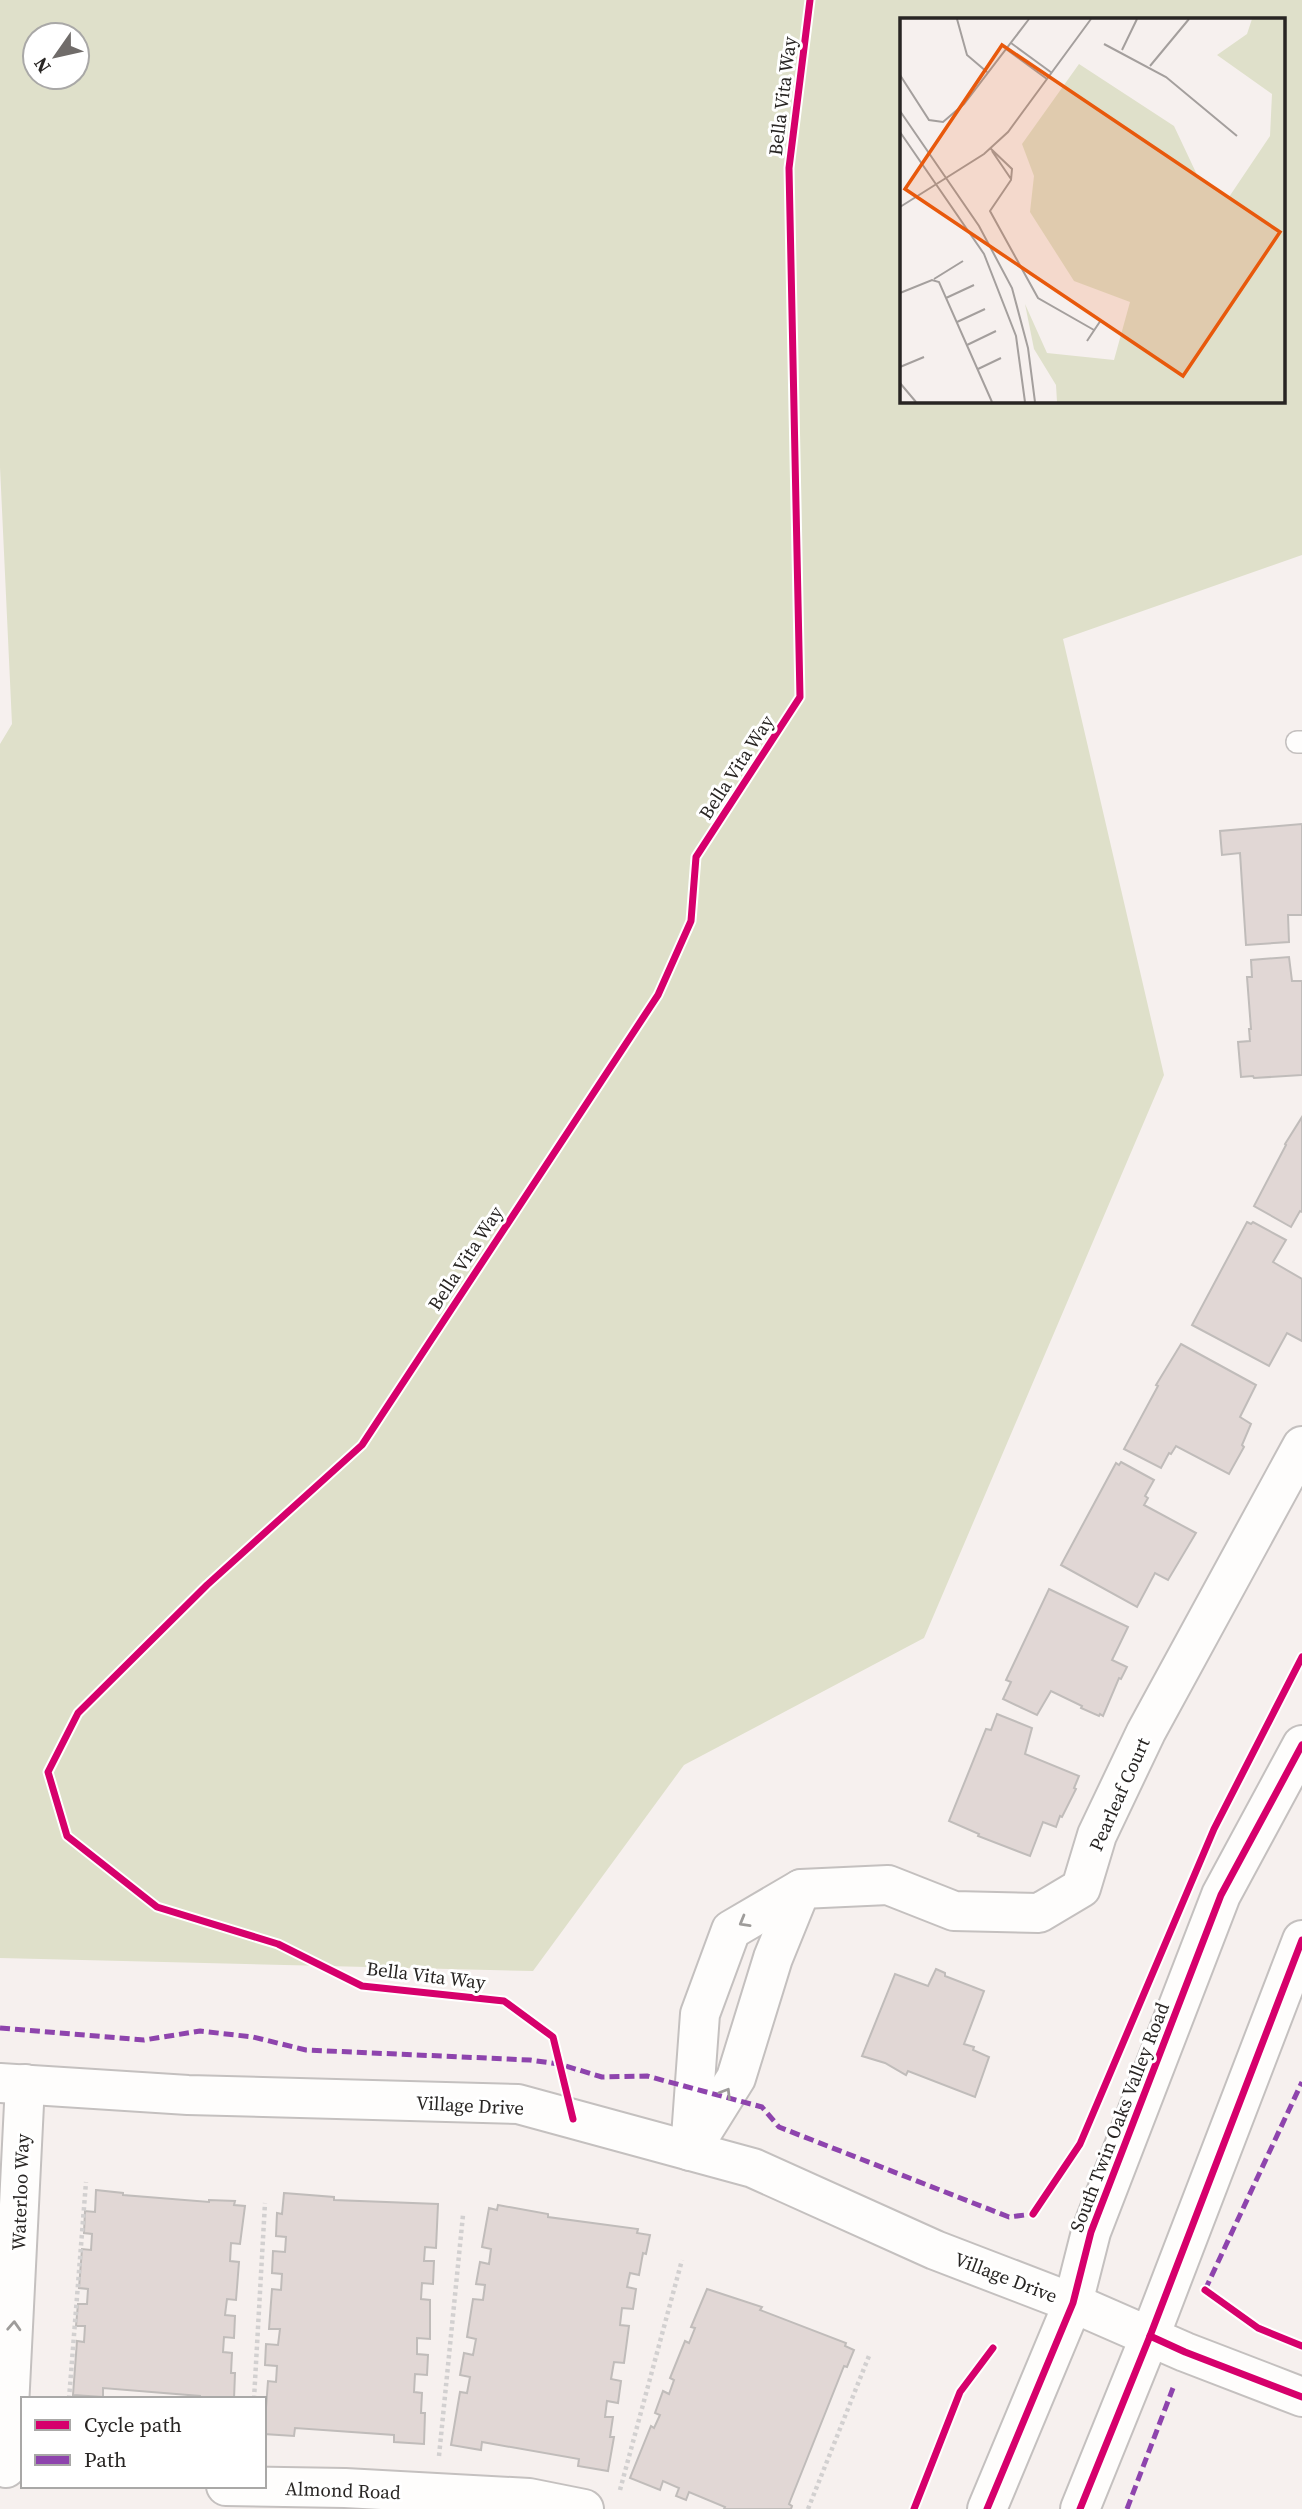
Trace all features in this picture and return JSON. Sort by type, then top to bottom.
[{"type":"street","name":"Pearleaf Court","points":[[800,1889],[888,1885],[954,1911],[1039,1913],[1081,1888],[1097,1835],[1146,1732],[1302,1446]]},
{"type":"street","name":"South Twin Oaks Valley Road","points":[[987,2509],[1073,2303],[1091,2232],[1221,1895],[1302,1745]]},
{"type":"street","points":[[690,2151],[700,2014],[731,1930],[800,1889]]},
{"type":"street","points":[[690,2151],[736,2078],[763,1988],[800,1889]]},
{"type":"street","points":[[1080,2509],[1150,2336],[1302,1940]]},
{"type":"street","points":[[714,1976],[763,1988]]},
{"type":"street","name":"Village Drive","points":[[12,2083],[188,2095],[518,2104],[753,2168],[935,2250],[1073,2303],[1185,2353],[1302,2397]]},
{"type":"street","name":"Waterloo Way","points":[[10,2468],[12,2083]]},
{"type":"street","name":"Almond Road","points":[[230,2494],[345,2488],[529,2498],[584,2509]]},
{"type":"path","points":[[69,2397],[86,2182]]},
{"type":"path","points":[[254,2397],[265,2203]]},
{"type":"path","points":[[439,2460],[463,2215]]},
{"type":"path","points":[[620,2490],[682,2260]]},
{"type":"path","points":[[808,2509],[869,2357]]},
{"type":"green space","points":[[0,0],[1302,0],[1302,555],[1063,639],[1164,1075],[924,1638],[684,1765],[533,1971],[0,1958],[0,744],[12,724],[0,467]]},
{"type":"building","points":[[1302,824],[1302,915],[1288,915],[1289,942],[1246,945],[1240,853],[1222,855],[1220,831]]},
{"type":"building","points":[[1289,957],[1292,981],[1302,981],[1302,1075],[1241,1077],[1238,1042],[1250,1041],[1247,977],[1252,977],[1251,960]]},
{"type":"building","points":[[1302,1117],[1302,1212],[1300,1211],[1291,1227],[1254,1206],[1285,1144]]},
{"type":"building","points":[[1247,1222],[1253,1222],[1286,1240],[1273,1262],[1302,1279],[1302,1341],[1287,1333],[1269,1366],[1192,1325]]},
{"type":"building","points":[[1181,1344],[1256,1385],[1240,1417],[1251,1424],[1242,1445],[1244,1447],[1229,1474],[1176,1446],[1161,1468],[1124,1449],[1158,1386],[1156,1385]]},
{"type":"building","points":[[1121,1462],[1154,1480],[1145,1496],[1148,1498],[1144,1505],[1196,1533],[1168,1580],[1155,1573],[1137,1607],[1061,1565],[1116,1463],[1119,1465]]},
{"type":"building","points":[[1049,1589],[1128,1627],[1112,1660],[1127,1667],[1121,1679],[1119,1678],[1103,1716],[1081,1708],[1082,1706],[1051,1691],[1037,1715],[1003,1699],[1011,1682],[1006,1680]]},
{"type":"building","points":[[997,1714],[1032,1728],[1025,1754],[1079,1776],[1074,1788],[1076,1789],[1056,1827],[1043,1822],[1030,1856],[978,1836],[979,1834],[949,1821],[986,1729],[991,1730]]},
{"type":"building","points":[[936,1969],[945,1973],[945,1976],[984,1991],[964,2044],[989,2057],[975,2097],[908,2071],[906,2075],[885,2063],[862,2056],[895,1974],[928,1986]]},
{"type":"building","points":[[96,2190],[123,2195],[209,2202],[235,2201],[234,2205],[245,2206],[240,2244],[231,2243],[230,2261],[239,2262],[236,2300],[227,2299],[225,2315],[235,2316],[234,2338],[224,2337],[223,2352],[232,2353],[234,2397],[200,2397],[103,2388],[103,2397],[73,2395],[77,2341],[84,2342],[85,2326],[76,2326],[78,2304],[87,2304],[88,2289],[79,2288],[82,2249],[91,2250],[92,2234],[84,2233],[85,2211],[95,2212]]},
{"type":"building","points":[[284,2193],[334,2197],[334,2200],[438,2204],[436,2248],[425,2247],[424,2261],[434,2261],[433,2284],[422,2283],[421,2299],[430,2300],[430,2339],[417,2338],[417,2354],[428,2355],[427,2375],[415,2374],[414,2392],[422,2393],[421,2413],[425,2413],[424,2444],[394,2442],[394,2435],[295,2428],[294,2436],[266,2434],[268,2381],[276,2382],[277,2366],[265,2365],[266,2344],[278,2345],[280,2329],[269,2329],[272,2289],[281,2290],[282,2274],[272,2273],[273,2251],[285,2252],[286,2237],[276,2236],[277,2213],[282,2214]]},
{"type":"building","points":[[498,2205],[548,2214],[548,2217],[638,2229],[637,2233],[650,2235],[639,2275],[630,2273],[627,2287],[636,2289],[633,2309],[622,2308],[620,2325],[629,2326],[624,2363],[614,2362],[611,2379],[621,2381],[618,2403],[607,2401],[605,2417],[613,2417],[610,2437],[614,2437],[608,2471],[578,2466],[579,2459],[482,2442],[481,2450],[451,2445],[460,2392],[467,2393],[470,2377],[460,2375],[464,2353],[473,2355],[476,2339],[467,2337],[473,2299],[483,2300],[485,2285],[476,2284],[480,2262],[489,2264],[491,2249],[482,2247],[489,2208],[497,2210]]},
{"type":"building","points":[[707,2289],[762,2307],[760,2310],[846,2343],[845,2346],[854,2350],[847,2367],[844,2366],[789,2504],[791,2509],[724,2509],[725,2507],[689,2492],[686,2500],[676,2496],[679,2488],[663,2481],[660,2490],[630,2478],[651,2426],[654,2428],[660,2415],[655,2413],[663,2391],[669,2394],[674,2380],[670,2378],[685,2341],[689,2343],[695,2328],[691,2327]]},
{"type":"marked path","points":[[0,2028],[144,2040],[200,2031],[253,2037],[306,2050],[530,2060],[559,2064],[602,2077],[647,2076],[762,2107],[779,2127],[1009,2217],[1033,2214]]},
{"type":"marked path","points":[[1205,2290],[1302,2082]]},
{"type":"marked path","points":[[1127,2509],[1173,2388]]},
{"type":"cycle path","name":"Bella Vita Way","points":[[573,2119],[553,2037],[504,2001],[362,1986],[278,1944],[157,1907],[67,1836],[48,1772],[78,1713],[207,1585],[362,1445],[658,995],[691,921],[696,857],[800,697],[789,168],[810,0]]},
{"type":"cycle path","points":[[1033,2214],[1080,2144],[1214,1829],[1302,1657]]},
{"type":"cycle path","points":[[987,2509],[1073,2303],[1091,2232],[1221,1895],[1302,1745]]},
{"type":"cycle path","points":[[1080,2509],[1150,2336],[1302,1940]]},
{"type":"cycle path","points":[[1205,2290],[1258,2328],[1302,2346]]},
{"type":"cycle path","points":[[1150,2336],[1302,2397]]},
{"type":"cycle path","points":[[914,2509],[960,2392],[993,2348]]}]
